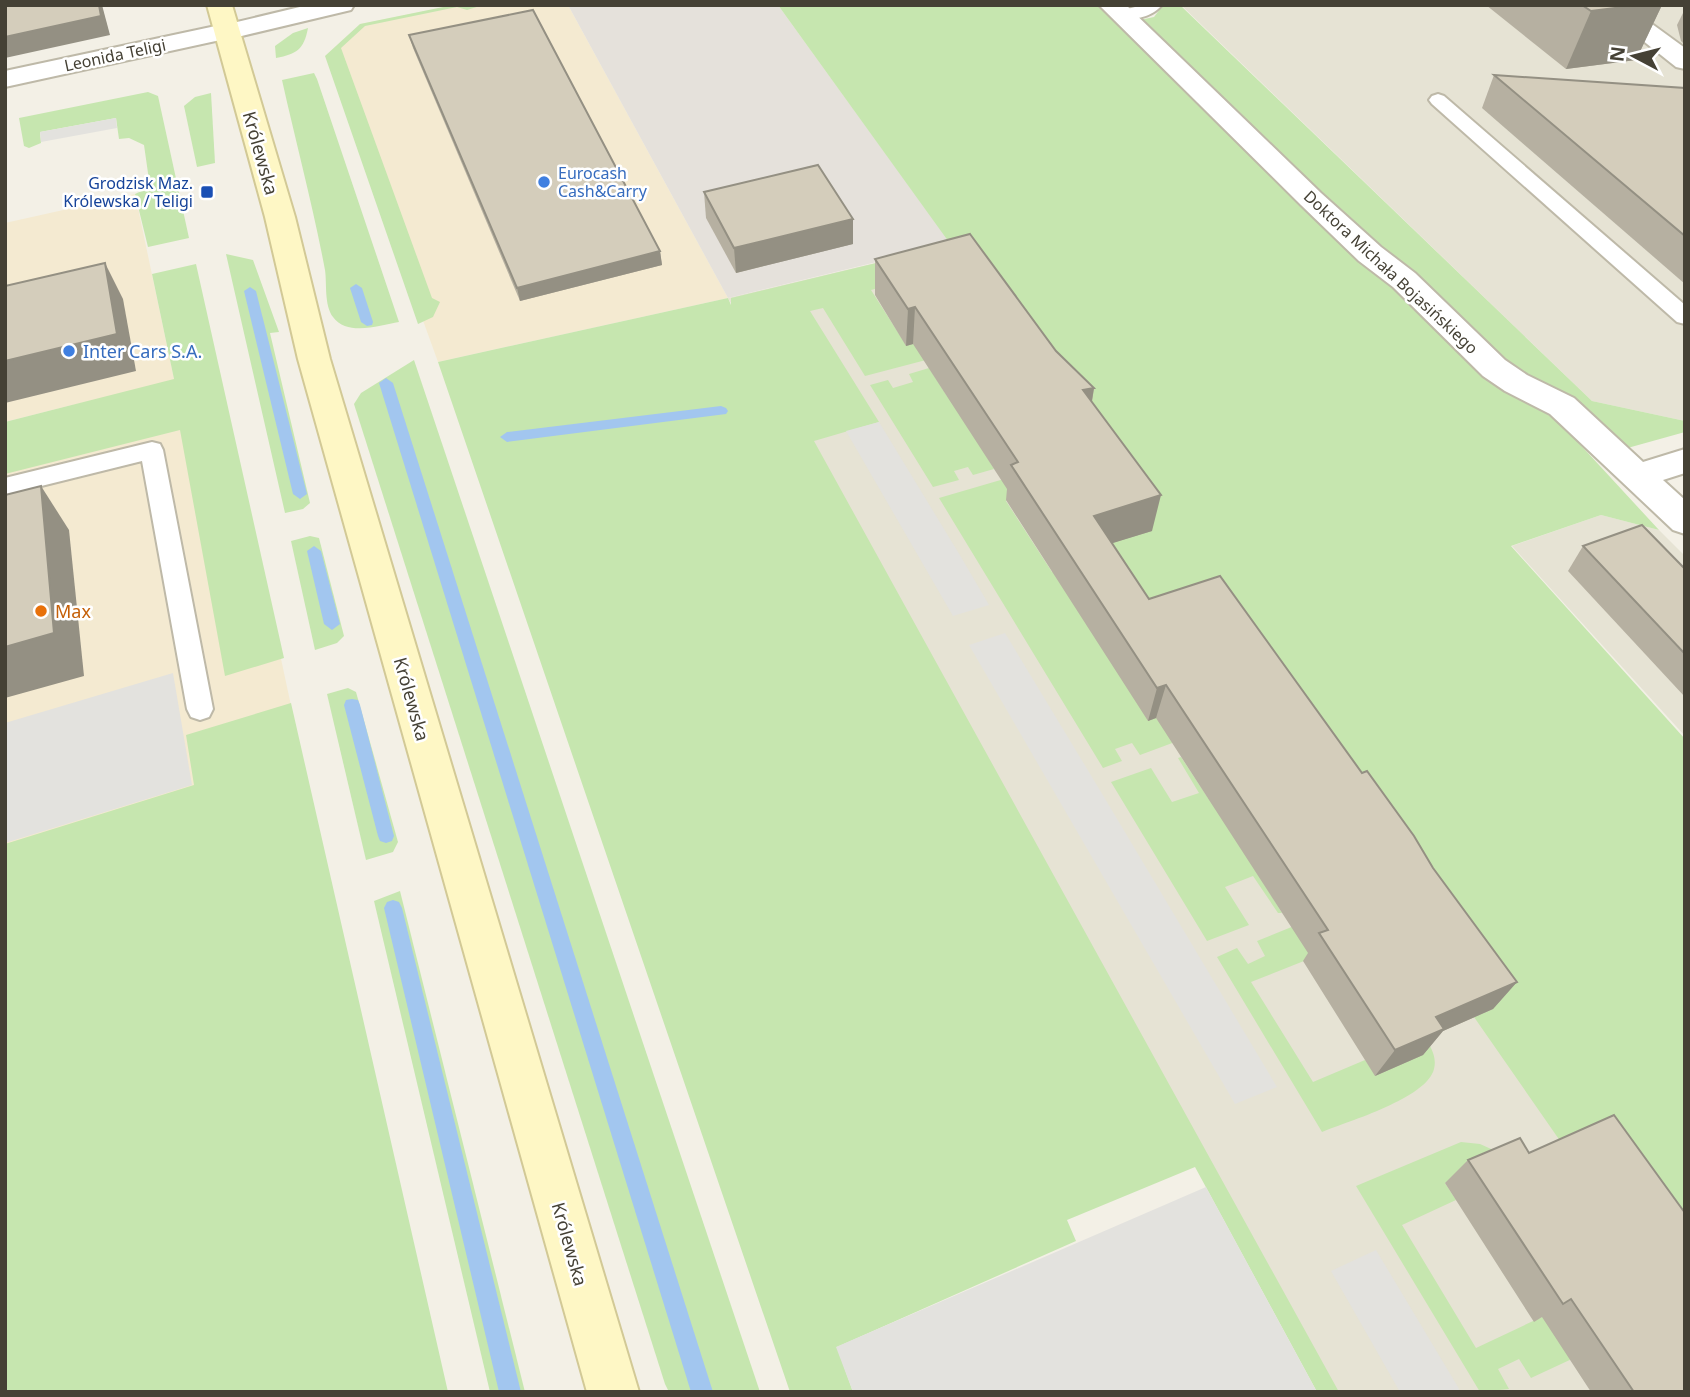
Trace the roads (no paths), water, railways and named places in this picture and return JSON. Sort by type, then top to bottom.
[{"type":"main road","name":"Królewska","points":[[222,18],[280,217],[314,359],[613,1392]]},
{"type":"street","name":"Leonida Teligi","points":[[5,79],[222,18],[342,5]]},
{"type":"street","points":[[1610,5],[1685,61]]},
{"type":"street","name":"Doktora Michała Bojasińskiego","points":[[1116,10],[1311,199],[1370,254],[1404,280],[1494,368],[1516,383],[1562,406],[1685,521]]},
{"type":"street","points":[[1638,476],[1685,461]]},
{"type":"lane","points":[[1116,10],[1144,12],[1154,5]]},
{"type":"lane","points":[[1438,100],[1685,317]]},
{"type":"lane","points":[[5,487],[152,450],[200,709]]},
{"type":"waterway","points":[[356,288],[367,322]]},
{"type":"waterway","points":[[250,291],[300,494]]},
{"type":"waterway","points":[[386,383],[702,1392]]},
{"type":"waterway","points":[[507,437],[721,411]]},
{"type":"waterway","points":[[314,551],[332,624]]},
{"type":"waterway","points":[[352,705],[386,836]]},
{"type":"waterway","points":[[393,908],[510,1392]]},
{"type":"place","name":"Eurocash Cash&Carry","points":[[544,182]]},
{"type":"place","name":"Grodzisk Maz. Królewska / Teligi","points":[[207,192]]},
{"type":"place","name":"Inter Cars S.A.","points":[[69,351]]},
{"type":"place","name":"Max","points":[[41,611]]}]
